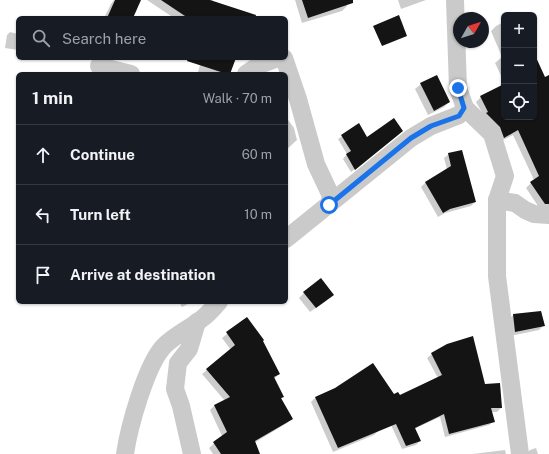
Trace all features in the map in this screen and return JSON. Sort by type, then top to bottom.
[{"type":"street","points":[[455,0],[458,88],[464,108],[492,134],[505,176],[497,200],[497,276],[520,454]]},
{"type":"street","points":[[249,72],[259,64],[272,60]]},
{"type":"street","points":[[285,60],[298,99],[316,164],[331,196],[329,205]]},
{"type":"street","points":[[99,66],[123,72]]},
{"type":"street","points":[[288,237],[411,138],[431,126],[459,116],[464,108]]},
{"type":"street","points":[[497,200],[515,203],[534,214],[549,214]]},
{"type":"street","points":[[125,454],[132,422],[151,366],[164,347],[180,332],[204,318],[217,304]]},
{"type":"street","points":[[192,454],[181,406],[175,389],[178,363],[189,348],[197,322]]},
{"type":"building","points":[[115,0],[141,0],[134,16],[108,16]]},
{"type":"building","points":[[161,0],[210,0],[256,15],[256,16],[185,16]]},
{"type":"building","points":[[302,0],[353,0],[353,3],[308,18]]},
{"type":"building","points":[[399,15],[407,36],[382,46],[373,26]]},
{"type":"building","points":[[235,60],[231,72],[221,72],[187,61]]},
{"type":"building","points":[[537,60],[545,77],[549,75],[549,204],[545,204],[530,182],[539,176],[518,130],[504,138],[500,127],[486,113],[488,112],[480,96],[501,86],[501,120],[537,120]]},
{"type":"building","points":[[437,75],[450,102],[434,111],[420,83]]},
{"type":"building","points":[[394,118],[403,131],[355,170],[346,154],[351,151],[341,135],[359,123],[367,137]]},
{"type":"building","points":[[462,150],[476,202],[450,209],[443,213],[425,182],[451,166],[448,153]]},
{"type":"building","points":[[321,278],[334,295],[316,308],[303,292]]},
{"type":"building","points":[[541,311],[545,326],[515,332],[513,314]]},
{"type":"building","points":[[247,317],[264,340],[263,341],[280,374],[274,377],[284,397],[281,398],[293,419],[255,441],[260,454],[221,454],[213,442],[227,432],[214,405],[230,397],[206,369],[235,345],[226,332]]},
{"type":"building","points":[[473,336],[485,384],[500,383],[502,408],[491,408],[495,422],[449,434],[444,414],[415,428],[421,441],[406,446],[396,424],[338,448],[315,397],[335,388],[373,363],[394,394],[398,392],[400,395],[442,375],[431,353],[447,344]]},
{"type":"route","points":[[329,205],[411,138],[431,126],[459,116],[464,108],[458,88]]}]
